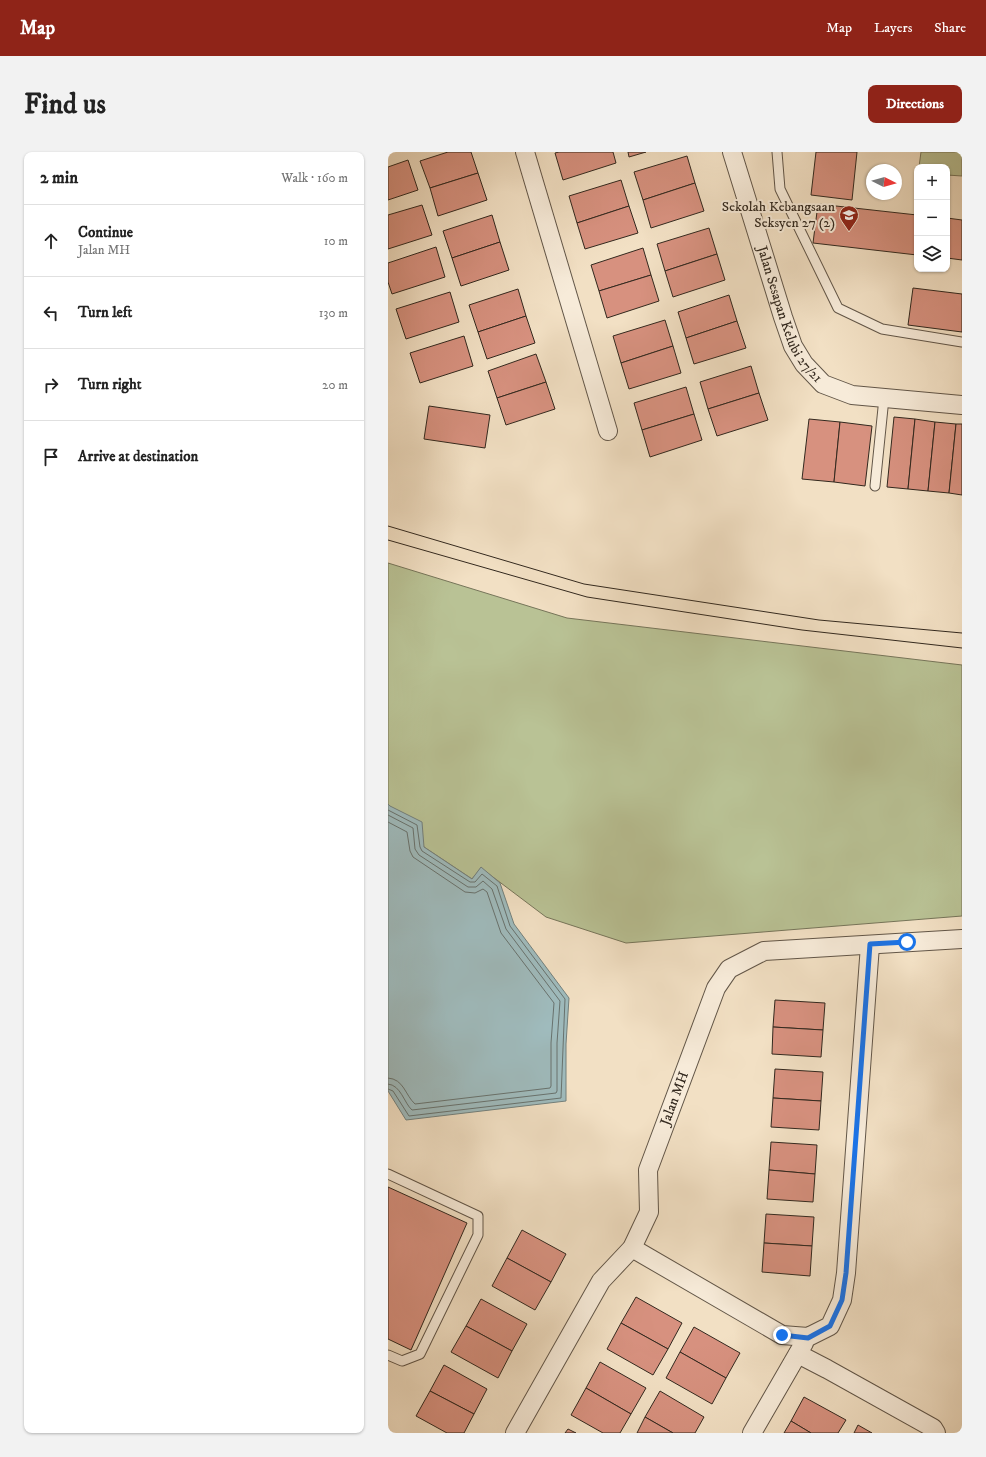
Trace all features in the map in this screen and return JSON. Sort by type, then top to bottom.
[{"type":"street","points":[[524,152],[608,431]]},
{"type":"street","name":"Jalan Sesapan Kelubi 27/21","points":[[732,152],[780,310],[793,346],[804,364],[823,384],[852,395],[962,405]]},
{"type":"street","name":"Jalan MH","points":[[515,1433],[601,1281],[632,1248],[649,1212],[648,1170],[716,988],[729,969],[764,951],[962,939]]},
{"type":"street","points":[[752,1433],[808,1338],[830,1326],[842,1300],[846,1273],[870,944]]},
{"type":"street","points":[[632,1248],[782,1335],[808,1338]]},
{"type":"street","points":[[798,1354],[933,1428],[936,1433]]},
{"type":"lane","points":[[777,152],[780,189],[838,308],[882,330],[962,342]]},
{"type":"lane","points":[[875,486],[884,398]]},
{"type":"lane","points":[[388,1174],[478,1216],[478,1235],[420,1354],[402,1361],[388,1355]]},
{"type":"green space","points":[[921,152],[962,152],[962,176],[950,175],[950,164],[919,164]]},
{"type":"green space","points":[[388,563],[567,618],[962,665],[962,916],[626,943],[546,917],[481,868],[472,879],[424,847],[388,804]]},
{"type":"water","points":[[388,804],[422,822],[424,847],[472,879],[481,867],[500,883],[514,924],[569,998],[566,1044],[566,1101],[406,1120],[388,1091]]},
{"type":"building","points":[[448,152],[471,152],[478,173],[430,188],[420,161]]},
{"type":"building","points":[[613,152],[616,163],[563,180],[555,153]]},
{"type":"building","points":[[628,152],[646,152],[629,157]]},
{"type":"building","points":[[816,152],[857,152],[852,200],[811,195]]},
{"type":"building","points":[[687,156],[695,183],[643,200],[634,172]]},
{"type":"building","points":[[408,160],[418,190],[388,200],[388,167]]},
{"type":"building","points":[[478,173],[487,200],[438,216],[430,188]]},
{"type":"building","points":[[621,180],[629,206],[577,223],[569,196]]},
{"type":"building","points":[[695,183],[704,211],[651,228],[643,200]]},
{"type":"building","points":[[818,204],[914,215],[914,255],[813,243]]},
{"type":"building","points":[[422,205],[432,235],[388,249],[388,215]]},
{"type":"building","points":[[629,206],[638,233],[585,249],[577,223]]},
{"type":"building","points":[[492,215],[500,242],[452,258],[443,231]]},
{"type":"building","points":[[950,218],[962,220],[962,260],[950,258]]},
{"type":"building","points":[[709,228],[717,254],[665,271],[657,244]]},
{"type":"building","points":[[500,242],[509,270],[461,286],[452,258]]},
{"type":"building","points":[[436,247],[445,277],[392,294],[388,282],[388,263]]},
{"type":"building","points":[[643,248],[651,275],[599,291],[591,265]]},
{"type":"building","points":[[717,254],[725,280],[673,297],[665,271]]},
{"type":"building","points":[[651,275],[659,301],[607,318],[599,291]]},
{"type":"building","points":[[913,288],[962,294],[962,332],[908,325]]},
{"type":"building","points":[[518,289],[526,316],[478,332],[469,305]]},
{"type":"building","points":[[450,292],[459,322],[406,339],[396,309]]},
{"type":"building","points":[[729,295],[737,321],[686,338],[678,312]]},
{"type":"building","points":[[526,316],[535,343],[487,359],[478,332]]},
{"type":"building","points":[[665,320],[673,346],[621,363],[613,336]]},
{"type":"building","points":[[737,321],[746,348],[694,364],[686,338]]},
{"type":"building","points":[[464,336],[473,366],[420,383],[410,353]]},
{"type":"building","points":[[673,346],[681,373],[629,389],[621,363]]},
{"type":"building","points":[[536,354],[546,382],[497,398],[488,371]]},
{"type":"building","points":[[751,366],[759,393],[708,409],[700,382]]},
{"type":"building","points":[[546,382],[555,409],[506,425],[497,398]]},
{"type":"building","points":[[686,387],[694,414],[642,430],[634,403]]},
{"type":"building","points":[[759,393],[768,420],[717,436],[708,409]]},
{"type":"building","points":[[429,406],[490,415],[485,448],[424,439]]},
{"type":"building","points":[[694,414],[702,440],[650,457],[642,430]]},
{"type":"building","points":[[894,417],[915,419],[908,489],[887,487]]},
{"type":"building","points":[[809,419],[840,422],[834,482],[802,479]]},
{"type":"building","points":[[915,419],[935,422],[928,491],[908,489]]},
{"type":"building","points":[[840,422],[872,426],[865,486],[834,482]]},
{"type":"building","points":[[935,422],[956,424],[949,493],[928,491]]},
{"type":"building","points":[[956,424],[962,424],[962,495],[949,493]]},
{"type":"building","points":[[775,1000],[825,1003],[823,1030],[773,1027]]},
{"type":"building","points":[[773,1027],[823,1030],[821,1057],[772,1054]]},
{"type":"building","points":[[775,1069],[823,1072],[821,1101],[773,1098]]},
{"type":"building","points":[[773,1098],[821,1101],[819,1130],[771,1127]]},
{"type":"building","points":[[771,1142],[817,1145],[815,1174],[769,1170]]},
{"type":"building","points":[[769,1170],[815,1174],[813,1202],[767,1199]]},
{"type":"building","points":[[388,1187],[467,1223],[411,1350],[388,1339]]},
{"type":"building","points":[[766,1214],[814,1217],[812,1246],[764,1243]]},
{"type":"building","points":[[522,1230],[566,1254],[551,1282],[507,1258]]},
{"type":"building","points":[[764,1243],[812,1246],[810,1276],[762,1272]]},
{"type":"building","points":[[507,1258],[551,1282],[535,1310],[492,1286]]},
{"type":"building","points":[[636,1297],[682,1323],[668,1349],[621,1323]]},
{"type":"building","points":[[481,1299],[527,1324],[512,1351],[466,1326]]},
{"type":"building","points":[[621,1323],[668,1349],[653,1375],[607,1349]]},
{"type":"building","points":[[466,1326],[512,1351],[498,1378],[451,1352]]},
{"type":"building","points":[[694,1327],[740,1353],[726,1378],[680,1352]]},
{"type":"building","points":[[680,1352],[726,1378],[712,1404],[666,1378]]},
{"type":"building","points":[[600,1362],[646,1388],[631,1414],[586,1388]]},
{"type":"building","points":[[444,1365],[487,1389],[474,1414],[430,1391]]},
{"type":"building","points":[[586,1388],[631,1414],[620,1433],[603,1433],[571,1415]]},
{"type":"building","points":[[430,1391],[474,1414],[464,1433],[447,1433],[416,1416]]},
{"type":"building","points":[[660,1391],[704,1417],[695,1433],[673,1433],[645,1417]]},
{"type":"building","points":[[804,1397],[846,1420],[838,1433],[811,1433],[791,1421]]},
{"type":"building","points":[[645,1417],[673,1433],[637,1433]]},
{"type":"building","points":[[791,1421],[811,1433],[784,1433]]},
{"type":"building","points":[[858,1425],[872,1433],[854,1433]]},
{"type":"building","points":[[568,1429],[576,1433],[565,1433]]},
{"type":"tram line","points":[[388,526],[584,584],[819,620],[962,633]]},
{"type":"tram line","points":[[388,540],[587,597],[802,630],[962,648]]},
{"type":"place","name":"Sekolah Kebangsaan Seksyen 27 (2)","points":[[849,232]]},
{"type":"route","points":[[782,1335],[808,1338],[830,1326],[842,1300],[846,1273],[870,944],[907,942]]}]
